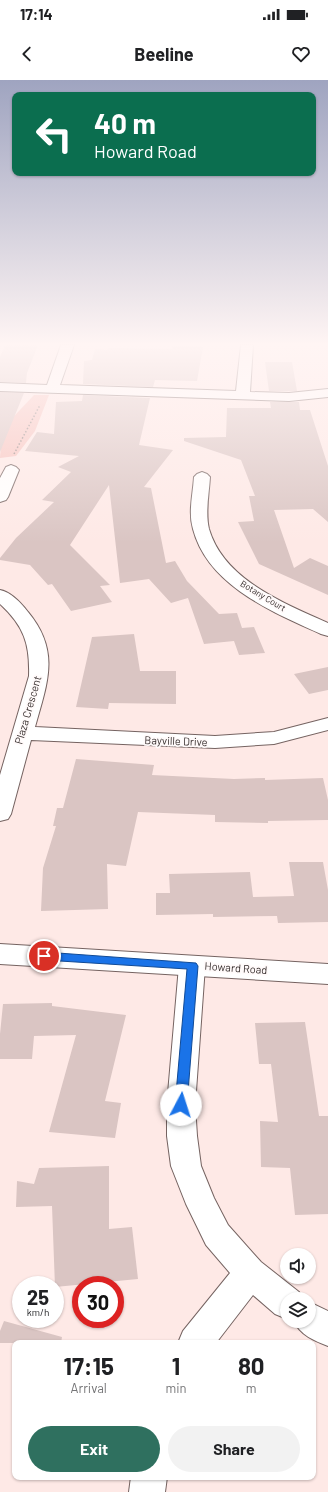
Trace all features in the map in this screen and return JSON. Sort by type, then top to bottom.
[{"type":"street","points":[[0,497],[11,470]]},
{"type":"street","name":"Botany Court","points":[[202,477],[201,531],[214,556],[235,579],[251,590],[270,602],[328,630]]},
{"type":"street","name":"Plaza Crescent","points":[[0,595],[26,620],[34,633],[39,647],[40,662],[39,676],[0,814]]},
{"type":"street","name":"Bayville Drive","points":[[22,733],[215,742],[274,738],[328,724]]},
{"type":"street","name":"Howard Road","points":[[0,954],[328,974]]},
{"type":"street","points":[[192,966],[181,1105],[182,1136],[186,1166],[201,1204],[217,1235],[250,1273],[280,1297]]},
{"type":"street","points":[[197,1340],[250,1273]]},
{"type":"street","points":[[316,1322],[328,1330]]},
{"type":"street","points":[[147,1492],[149,1480]]},
{"type":"shaded area","points":[[19,411],[43,411],[35,431],[16,456],[0,458],[2,429]]},
{"type":"building","points":[[0,411],[17,411],[0,452]]},
{"type":"building","points":[[55,411],[147,411],[139,445],[173,450],[144,487],[151,488],[166,563],[175,561],[187,581],[219,614],[237,613],[242,628],[254,627],[265,653],[239,655],[234,641],[204,644],[188,598],[171,603],[149,579],[120,583],[109,485],[70,545],[110,585],[100,586],[112,602],[71,611],[52,584],[48,585],[30,565],[0,560],[16,538],[54,502],[42,500],[71,472],[58,467],[79,456],[25,451],[37,432],[54,434]]},
{"type":"building","points":[[227,411],[310,411],[328,466],[328,522],[313,509],[274,510],[294,568],[310,558],[328,566],[328,595],[259,564],[238,522],[254,521],[249,496],[255,496],[241,460],[184,441],[184,438],[226,437]]},
{"type":"building","points":[[134,634],[140,671],[176,671],[176,704],[109,703],[108,709],[76,707],[92,637]]},
{"type":"building","points":[[328,667],[328,690],[309,694],[294,674]]},
{"type":"building","points":[[76,759],[154,765],[152,775],[234,779],[265,778],[265,780],[323,778],[328,800],[328,820],[268,821],[268,823],[215,822],[215,815],[138,812],[126,866],[107,864],[108,909],[41,911],[43,868],[56,826],[53,826],[57,808],[63,808]]},
{"type":"building","points":[[289,862],[323,862],[328,890],[328,922],[278,923],[277,916],[213,917],[213,914],[156,915],[156,893],[170,893],[169,874],[250,872],[253,897],[294,896]]},
{"type":"building","points":[[52,1003],[52,1006],[126,1015],[105,1101],[121,1103],[115,1138],[49,1132],[76,1035],[34,1036],[32,1059],[0,1059],[0,1034],[3,1004]]},
{"type":"building","points":[[305,1022],[319,1116],[328,1116],[328,1214],[295,1215],[290,1168],[261,1167],[260,1121],[278,1122],[271,1064],[259,1064],[255,1023]]},
{"type":"building","points":[[109,1166],[109,1229],[132,1227],[138,1279],[124,1280],[124,1276],[72,1276],[72,1285],[64,1286],[64,1276],[55,1276],[52,1206],[16,1207],[17,1181],[34,1184],[39,1168]]},
{"type":"building","points":[[4,1321],[12,1323],[12,1328],[29,1328],[62,1337],[62,1340],[12,1340],[12,1343],[0,1343],[0,1331]]},
{"type":"route","points":[[44,956],[192,966],[181,1105]]}]
